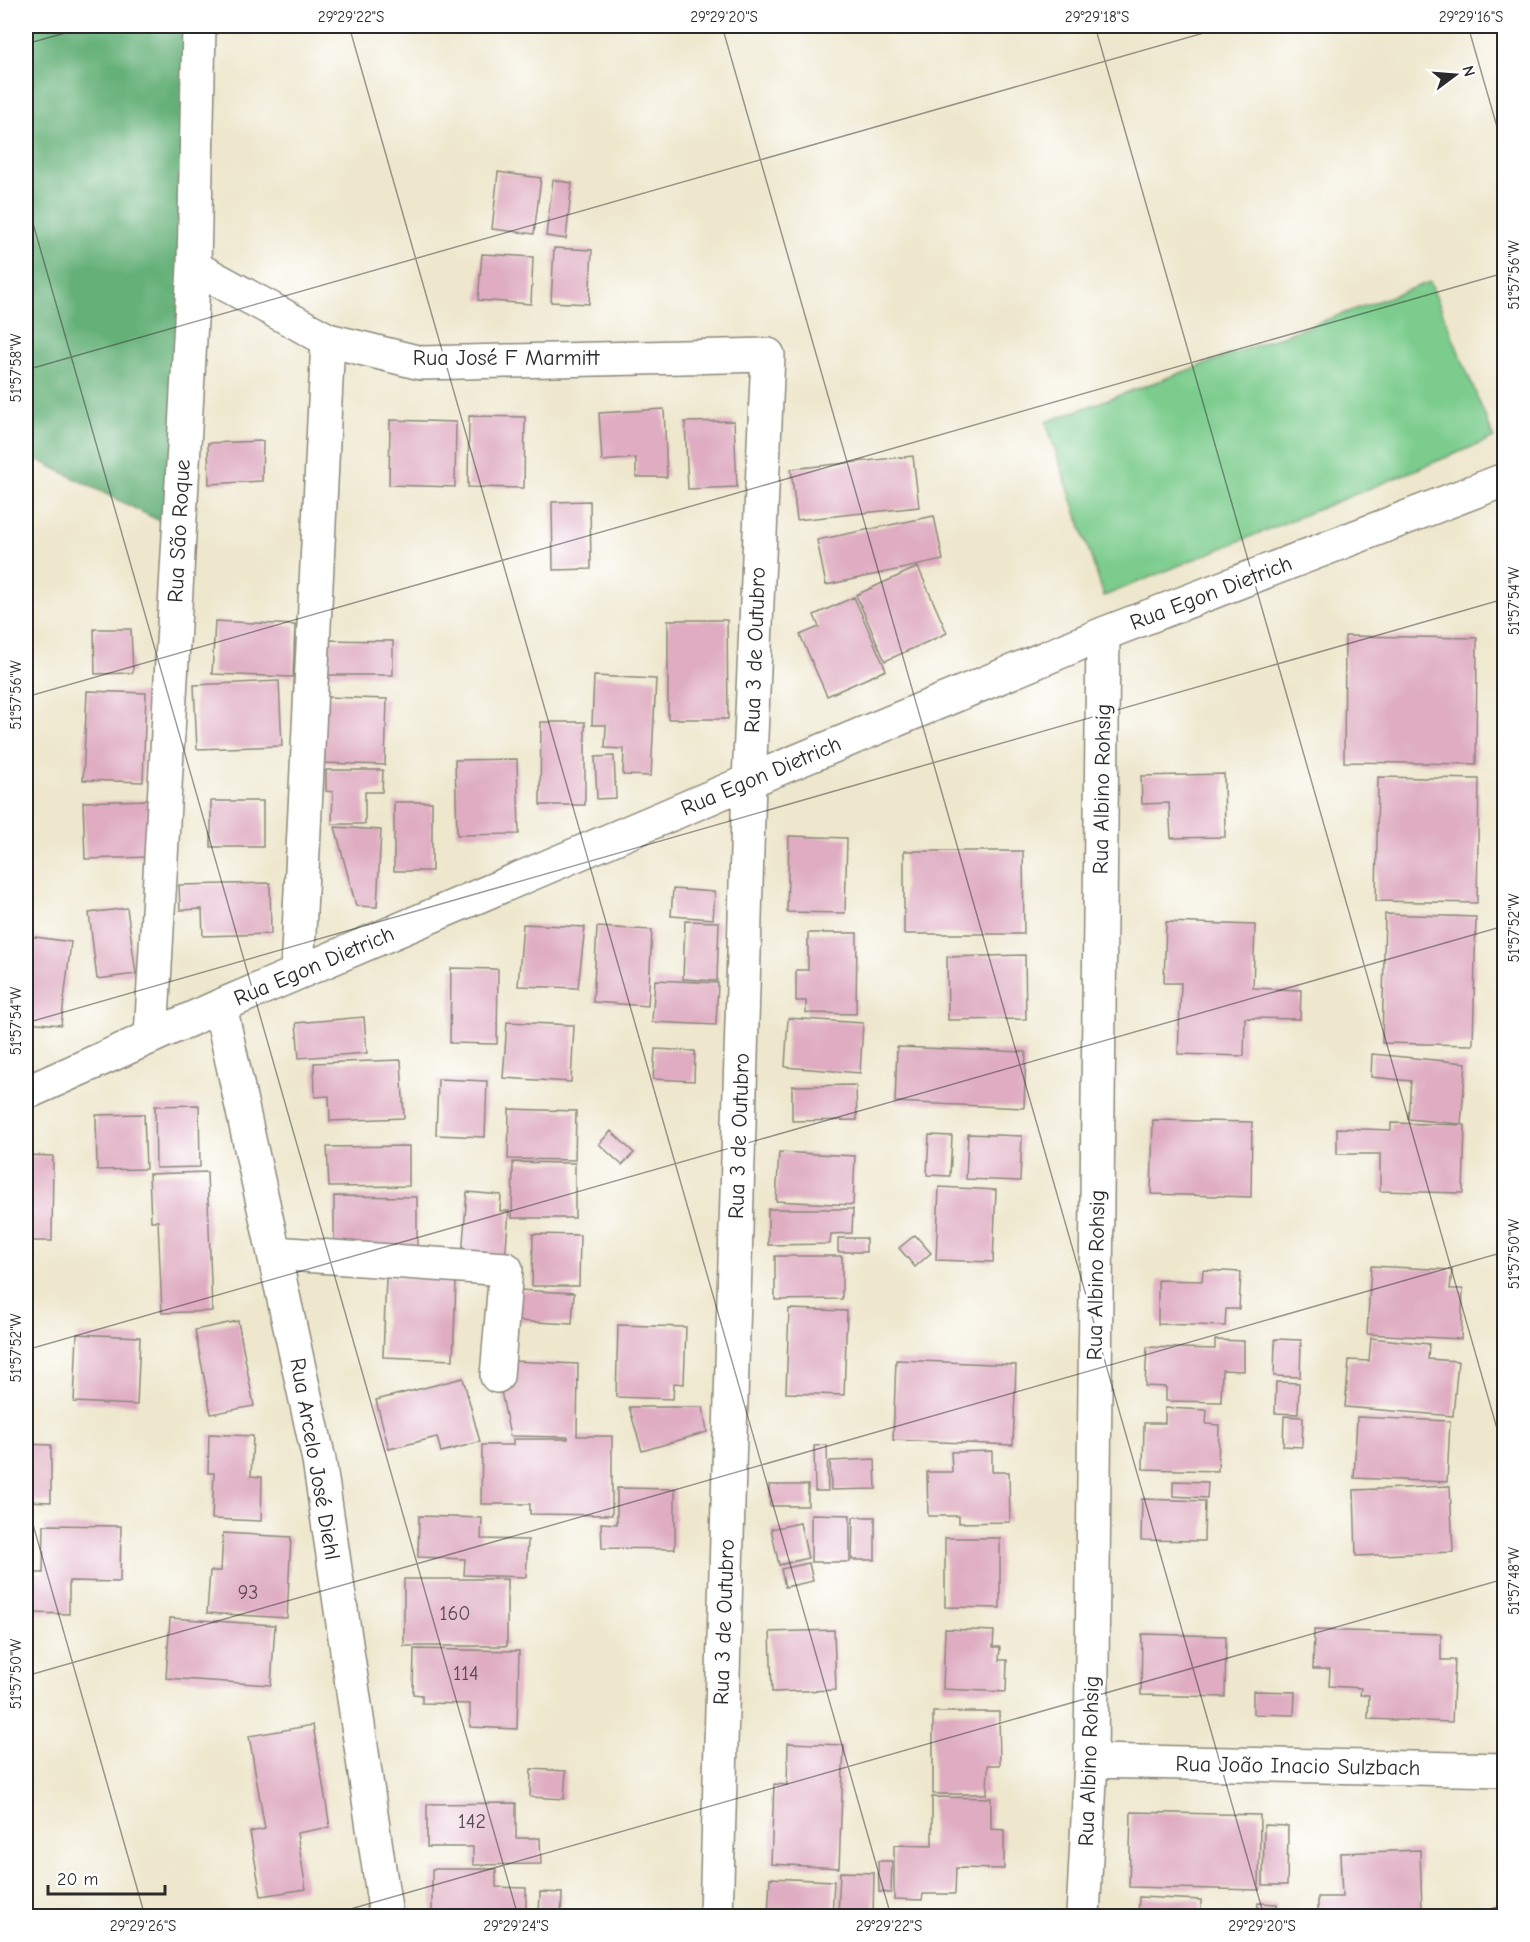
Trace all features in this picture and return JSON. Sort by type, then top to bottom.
[{"type":"street","name":"Rua São Roque","points":[[151,1037],[194,267],[199,26]]},
{"type":"street","name":"Rua José F Marmitt","points":[[194,267],[328,340],[421,363],[768,355]]},
{"type":"street","points":[[297,973],[328,340]]},
{"type":"street","name":"Rua 3 de Outubro","points":[[716,1917],[749,781],[768,355]]},
{"type":"street","name":"Rua Egon Dietrich","points":[[26,1092],[297,973],[1103,634],[1504,480]]},
{"type":"street","name":"Rua Albino Rohsig","points":[[1083,1917],[1091,1761],[1103,634]]},
{"type":"street","name":"Rua Arcelo José Diehl","points":[[220,1006],[319,1460],[386,1917]]},
{"type":"street","points":[[274,1253],[506,1269],[497,1376]]},
{"type":"street","name":"Rua João Inacio Sulzbach","points":[[1091,1761],[1504,1770]]},
{"type":"green space","points":[[26,26],[193,26],[174,528],[26,454]]},
{"type":"green space","points":[[1430,282],[1494,438],[1104,596],[1046,422]]},
{"type":"building","points":[[498,172],[541,178],[534,234],[492,229]]},
{"type":"building","points":[[553,180],[572,183],[566,239],[546,236]]},
{"type":"building","points":[[554,248],[592,250],[589,304],[551,302]]},
{"type":"building","points":[[482,254],[533,257],[531,304],[478,300]]},
{"type":"building","points":[[664,409],[667,477],[636,477],[636,458],[602,461],[599,413]]},
{"type":"building","points":[[469,416],[525,417],[524,488],[468,487]]},
{"type":"building","points":[[390,420],[456,422],[455,487],[389,485]]},
{"type":"building","points":[[734,421],[737,487],[688,489],[685,422]]},
{"type":"building","points":[[263,441],[262,481],[209,484],[208,443]]},
{"type":"building","points":[[913,456],[919,507],[797,520],[791,469]]},
{"type":"building","points":[[590,501],[591,569],[553,570],[552,502]]},
{"type":"building","points":[[934,516],[943,560],[826,585],[817,540]]},
{"type":"building","points":[[918,567],[947,633],[885,661],[856,595]]},
{"type":"building","points":[[854,597],[886,670],[827,696],[800,635],[819,627],[814,615]]},
{"type":"building","points":[[668,620],[727,620],[728,719],[668,719]]},
{"type":"building","points":[[215,621],[295,625],[293,677],[212,674]]},
{"type":"building","points":[[94,629],[131,629],[133,673],[95,674]]},
{"type":"building","points":[[1345,636],[1477,638],[1476,764],[1344,762]]},
{"type":"building","points":[[321,640],[393,641],[393,675],[320,675]]},
{"type":"building","points":[[594,676],[656,679],[651,776],[623,775],[624,749],[605,748],[606,725],[592,725]]},
{"type":"building","points":[[279,681],[282,746],[197,749],[194,685]]},
{"type":"building","points":[[87,691],[146,693],[143,782],[83,780]]},
{"type":"building","points":[[324,697],[387,699],[385,765],[322,763]]},
{"type":"building","points":[[541,722],[585,722],[585,805],[540,805]]},
{"type":"building","points":[[614,756],[616,798],[597,799],[595,757]]},
{"type":"building","points":[[517,759],[519,834],[457,835],[455,760]]},
{"type":"building","points":[[326,770],[383,770],[382,792],[365,792],[365,824],[332,824],[333,792],[326,791]]},
{"type":"building","points":[[1224,774],[1225,837],[1171,838],[1169,803],[1142,804],[1141,776]]},
{"type":"building","points":[[1378,777],[1479,779],[1477,903],[1376,901]]},
{"type":"building","points":[[148,800],[150,857],[85,859],[83,802]]},
{"type":"building","points":[[211,801],[263,801],[263,847],[211,847]]},
{"type":"building","points":[[394,802],[432,802],[432,871],[394,871]]},
{"type":"building","points":[[335,827],[381,830],[377,907],[356,906]]},
{"type":"building","points":[[789,836],[847,838],[845,913],[787,912]]},
{"type":"building","points":[[904,851],[1023,851],[1024,934],[904,934]]},
{"type":"building","points":[[270,883],[271,934],[203,936],[202,909],[180,910],[179,885]]},
{"type":"building","points":[[673,889],[715,892],[713,919],[671,916]]},
{"type":"building","points":[[127,908],[136,974],[97,979],[89,913]]},
{"type":"building","points":[[1385,914],[1476,917],[1473,1045],[1382,1043]]},
{"type":"building","points":[[685,921],[719,922],[717,981],[683,979]]},
{"type":"building","points":[[1166,922],[1255,925],[1253,988],[1301,990],[1300,1019],[1245,1018],[1244,1056],[1178,1054],[1181,983],[1164,983]]},
{"type":"building","points":[[523,924],[585,927],[578,988],[518,986]]},
{"type":"building","points":[[597,927],[652,930],[648,1006],[593,1002]]},
{"type":"building","points":[[808,933],[857,933],[856,1014],[806,1013],[806,1001],[796,1001],[796,970],[808,970]]},
{"type":"building","points":[[28,936],[71,942],[61,1025],[26,1022]]},
{"type":"building","points":[[1025,955],[1026,1019],[948,1020],[947,957]]},
{"type":"building","points":[[451,968],[498,969],[497,1044],[450,1043]]},
{"type":"building","points":[[655,980],[718,983],[716,1025],[652,1022]]},
{"type":"building","points":[[364,1017],[367,1053],[299,1058],[296,1023]]},
{"type":"building","points":[[788,1018],[863,1023],[860,1073],[785,1067]]},
{"type":"building","points":[[507,1022],[574,1025],[571,1082],[503,1078]]},
{"type":"building","points":[[897,1047],[1026,1052],[1024,1108],[895,1102]]},
{"type":"building","points":[[655,1049],[695,1051],[694,1081],[653,1079]]},
{"type":"building","points":[[1372,1054],[1466,1063],[1461,1124],[1408,1119],[1411,1081],[1371,1077]]},
{"type":"building","points":[[401,1060],[404,1118],[330,1121],[329,1096],[315,1097],[314,1063]]},
{"type":"building","points":[[438,1079],[487,1081],[485,1137],[436,1135]]},
{"type":"building","points":[[856,1085],[857,1120],[792,1121],[792,1086]]},
{"type":"building","points":[[199,1105],[200,1167],[156,1168],[155,1106]]},
{"type":"building","points":[[509,1109],[576,1111],[575,1160],[508,1159]]},
{"type":"building","points":[[144,1114],[146,1169],[97,1170],[96,1115]]},
{"type":"building","points":[[1153,1120],[1252,1122],[1251,1197],[1151,1194]]},
{"type":"building","points":[[1391,1123],[1465,1125],[1463,1193],[1380,1191],[1380,1154],[1337,1154],[1337,1128],[1391,1130]]},
{"type":"building","points":[[611,1131],[634,1153],[622,1165],[599,1144]]},
{"type":"building","points":[[968,1134],[1022,1136],[1020,1181],[966,1179]]},
{"type":"building","points":[[929,1135],[952,1136],[950,1176],[927,1175]]},
{"type":"building","points":[[409,1146],[409,1186],[329,1187],[327,1147]]},
{"type":"building","points":[[779,1152],[855,1156],[853,1205],[776,1201]]},
{"type":"building","points":[[26,1155],[53,1156],[52,1241],[26,1241]]},
{"type":"building","points":[[513,1162],[575,1163],[575,1218],[512,1218]]},
{"type":"building","points":[[207,1172],[212,1311],[162,1313],[158,1221],[151,1221],[149,1174]]},
{"type":"building","points":[[939,1187],[996,1190],[993,1262],[936,1260]]},
{"type":"building","points":[[467,1192],[501,1195],[500,1211],[509,1211],[505,1260],[462,1256]]},
{"type":"building","points":[[334,1196],[417,1197],[417,1246],[334,1246]]},
{"type":"building","points":[[768,1209],[853,1209],[852,1233],[831,1234],[830,1244],[768,1245]]},
{"type":"building","points":[[533,1234],[580,1235],[579,1286],[532,1286]]},
{"type":"building","points":[[915,1235],[931,1253],[915,1267],[899,1248]]},
{"type":"building","points":[[838,1238],[866,1238],[866,1252],[838,1252]]},
{"type":"building","points":[[775,1256],[842,1256],[842,1299],[775,1300]]},
{"type":"building","points":[[1371,1266],[1452,1270],[1450,1289],[1463,1289],[1461,1339],[1367,1334]]},
{"type":"building","points":[[1203,1270],[1241,1272],[1239,1309],[1226,1309],[1225,1326],[1158,1324],[1158,1280],[1202,1281]]},
{"type":"building","points":[[386,1277],[456,1281],[453,1360],[383,1357]]},
{"type":"building","points":[[518,1290],[574,1293],[572,1324],[517,1321]]},
{"type":"building","points":[[789,1309],[847,1311],[844,1395],[786,1393]]},
{"type":"building","points":[[238,1321],[254,1406],[211,1414],[195,1330]]},
{"type":"building","points":[[618,1325],[686,1327],[684,1384],[674,1383],[673,1399],[616,1397]]},
{"type":"building","points":[[77,1334],[140,1337],[137,1405],[74,1402]]},
{"type":"building","points":[[1371,1338],[1429,1344],[1428,1359],[1458,1361],[1453,1416],[1345,1407],[1349,1360],[1369,1361]]},
{"type":"building","points":[[1275,1339],[1301,1340],[1300,1377],[1274,1376]]},
{"type":"building","points":[[1215,1340],[1244,1341],[1244,1371],[1222,1370],[1221,1402],[1166,1401],[1166,1387],[1145,1386],[1147,1347],[1215,1349]]},
{"type":"building","points":[[896,1360],[1016,1365],[1013,1445],[893,1440]]},
{"type":"building","points":[[511,1361],[578,1364],[577,1436],[612,1436],[612,1515],[530,1514],[530,1504],[481,1504],[482,1445],[513,1445],[513,1439],[568,1439],[568,1437],[510,1436],[500,1386],[511,1386]]},
{"type":"building","points":[[463,1378],[480,1442],[441,1452],[437,1437],[389,1449],[376,1400]]},
{"type":"building","points":[[1276,1382],[1299,1383],[1298,1414],[1275,1413]]},
{"type":"building","points":[[629,1407],[703,1407],[707,1432],[642,1451]]},
{"type":"building","points":[[1165,1408],[1207,1410],[1206,1424],[1219,1425],[1218,1471],[1143,1469],[1144,1423],[1165,1423]]},
{"type":"building","points":[[1284,1416],[1303,1417],[1302,1447],[1283,1446]]},
{"type":"building","points":[[1357,1417],[1450,1421],[1447,1482],[1354,1478]]},
{"type":"building","points":[[209,1434],[253,1436],[251,1476],[262,1477],[261,1521],[212,1519],[214,1473],[208,1473]]},
{"type":"building","points":[[26,1444],[51,1445],[51,1502],[26,1501]]},
{"type":"building","points":[[827,1445],[828,1491],[815,1491],[814,1446]]},
{"type":"building","points":[[992,1451],[992,1472],[1009,1472],[1010,1522],[959,1523],[959,1516],[928,1516],[927,1472],[952,1472],[951,1452]]},
{"type":"building","points":[[875,1459],[876,1489],[831,1490],[830,1461]]},
{"type":"building","points":[[1173,1481],[1208,1482],[1207,1498],[1173,1496]]},
{"type":"building","points":[[769,1485],[808,1485],[808,1506],[770,1506]]},
{"type":"building","points":[[1450,1486],[1453,1552],[1356,1556],[1354,1490]]},
{"type":"building","points":[[617,1488],[675,1489],[675,1549],[602,1548],[601,1523],[617,1524]]},
{"type":"building","points":[[1142,1499],[1205,1501],[1204,1541],[1141,1540]]},
{"type":"building","points":[[811,1514],[850,1515],[850,1562],[811,1562]]},
{"type":"building","points":[[419,1516],[482,1518],[481,1539],[528,1540],[526,1577],[464,1575],[465,1559],[418,1557]]},
{"type":"building","points":[[853,1517],[875,1517],[875,1560],[852,1560]]},
{"type":"building","points":[[800,1523],[808,1558],[779,1565],[771,1529]]},
{"type":"building","points":[[44,1525],[121,1526],[120,1582],[69,1581],[69,1614],[31,1613],[31,1573],[43,1573]]},
{"type":"building","points":[[223,1533],[291,1537],[287,1618],[207,1613],[210,1571],[221,1571]]},
{"type":"building","points":[[945,1538],[1000,1538],[1000,1608],[945,1607]]},
{"type":"building","points":[[809,1563],[813,1581],[785,1587],[781,1569]]},
{"type":"building","points":[[404,1579],[507,1579],[507,1646],[404,1646]]},
{"type":"building","points":[[170,1618],[275,1625],[271,1685],[166,1678]]},
{"type":"building","points":[[945,1629],[994,1631],[993,1647],[1000,1647],[999,1660],[1007,1660],[1006,1692],[943,1689]]},
{"type":"building","points":[[834,1630],[836,1690],[772,1692],[770,1632]]},
{"type":"building","points":[[1314,1630],[1441,1634],[1441,1660],[1455,1660],[1452,1722],[1368,1719],[1369,1695],[1360,1695],[1361,1688],[1329,1686],[1330,1669],[1313,1669]]},
{"type":"building","points":[[1142,1634],[1226,1636],[1225,1697],[1141,1695]]},
{"type":"building","points":[[414,1649],[519,1651],[517,1729],[470,1727],[470,1704],[422,1703],[422,1695],[413,1694]]},
{"type":"building","points":[[1253,1691],[1295,1692],[1294,1715],[1253,1714]]},
{"type":"building","points":[[933,1712],[999,1712],[1000,1765],[988,1765],[987,1794],[933,1794]]},
{"type":"building","points":[[313,1725],[330,1827],[297,1833],[306,1889],[261,1896],[250,1832],[265,1829],[249,1736]]},
{"type":"building","points":[[788,1743],[844,1745],[839,1868],[771,1864],[774,1784],[787,1785]]},
{"type":"building","points":[[531,1769],[566,1771],[564,1799],[530,1797]]},
{"type":"building","points":[[932,1797],[991,1798],[991,1829],[1004,1830],[1004,1869],[956,1868],[955,1894],[923,1894],[922,1900],[894,1899],[894,1845],[932,1846]]},
{"type":"building","points":[[516,1803],[516,1838],[540,1838],[541,1864],[473,1865],[473,1847],[427,1847],[427,1804]]},
{"type":"building","points":[[1131,1812],[1260,1815],[1259,1890],[1129,1887]]},
{"type":"building","points":[[1264,1825],[1288,1826],[1287,1885],[1263,1885]]},
{"type":"building","points":[[1420,1850],[1422,1910],[1432,1910],[1433,1916],[1318,1916],[1318,1897],[1342,1897],[1340,1853]]},
{"type":"building","points":[[878,1861],[892,1861],[891,1893],[879,1892]]},
{"type":"building","points":[[432,1869],[496,1869],[496,1887],[526,1888],[526,1916],[432,1916]]},
{"type":"building","points":[[840,1872],[874,1873],[873,1916],[838,1916]]},
{"type":"building","points":[[770,1878],[834,1881],[832,1916],[768,1916]]},
{"type":"building","points":[[540,1892],[562,1893],[561,1916],[539,1916]]},
{"type":"building","points":[[1139,1897],[1201,1900],[1201,1916],[1138,1916]]},
{"type":"building","points":[[1258,1903],[1277,1904],[1276,1916],[1257,1916]]}]
